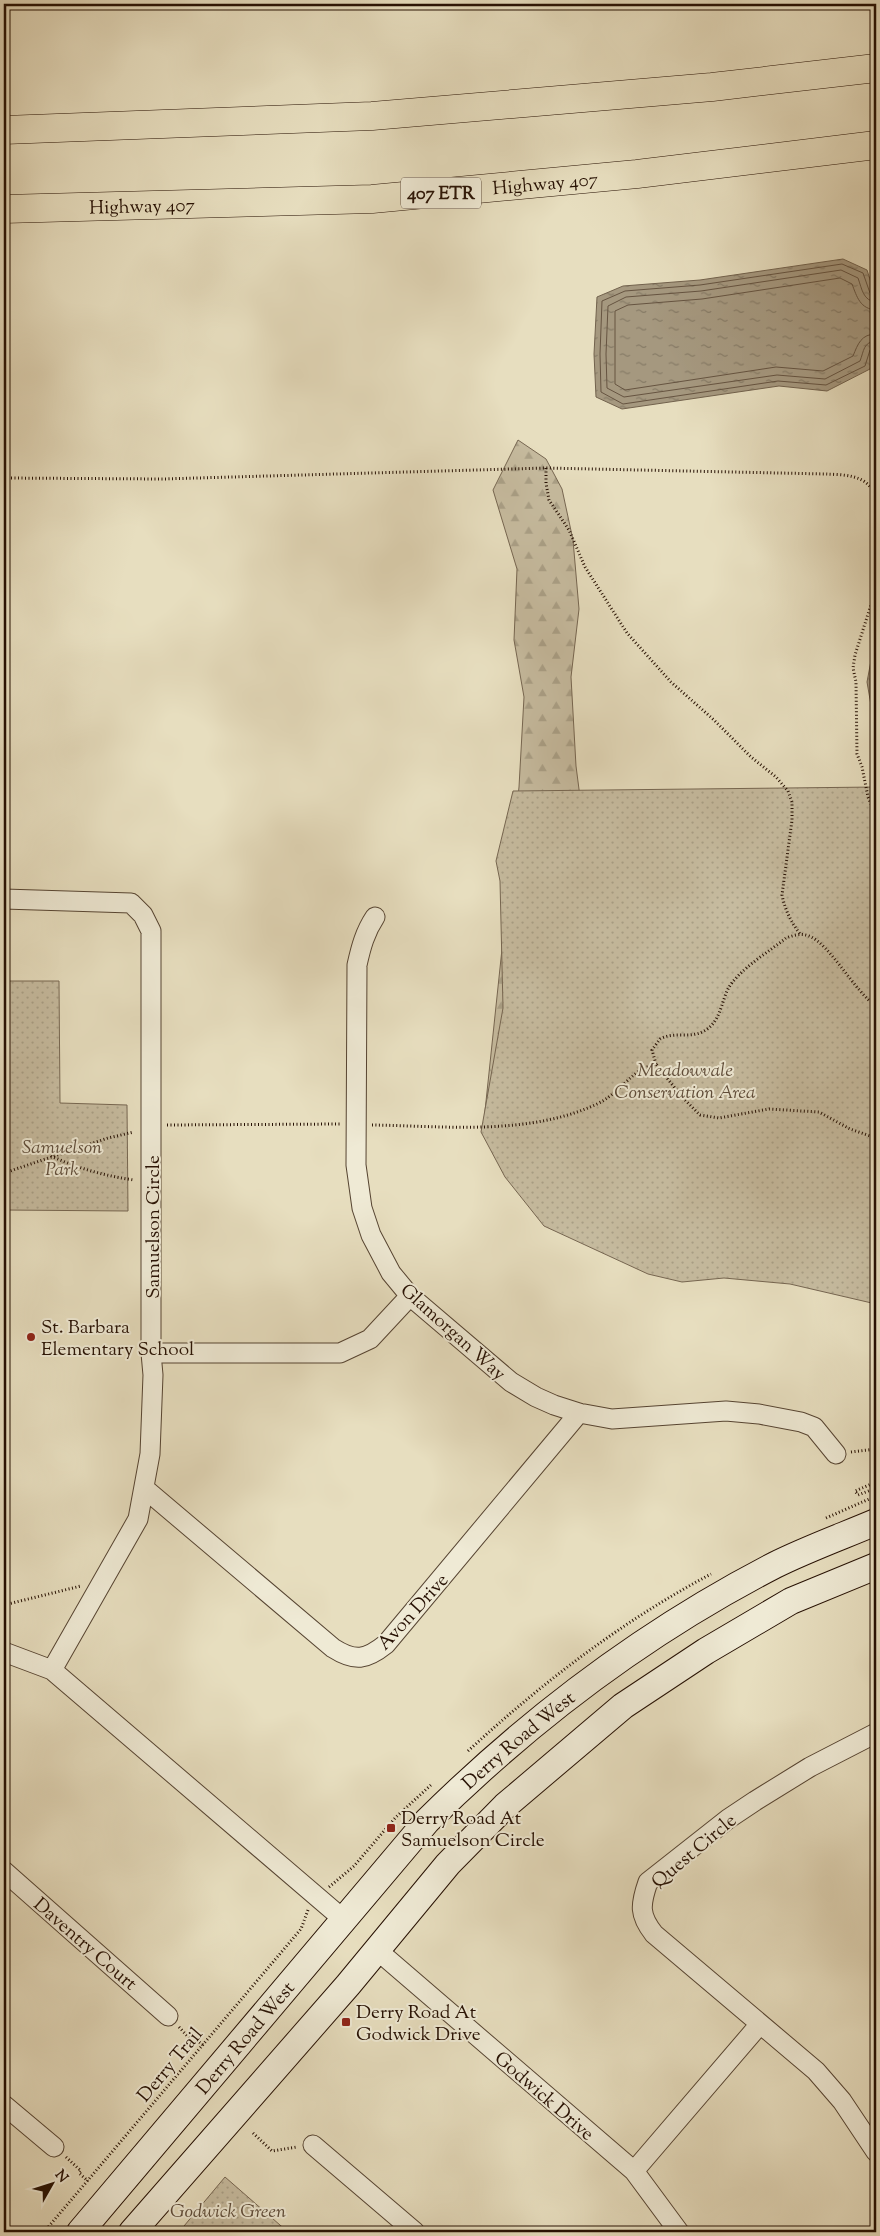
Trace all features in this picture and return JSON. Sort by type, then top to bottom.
[{"type":"highway","points":[[4,130],[372,116],[712,87],[876,68]]},
{"type":"highway","name":"Highway 407","points":[[4,208],[372,199],[637,174],[876,145]]},
{"type":"main road","name":"Derry Road West","points":[[80,2232],[427,1821],[476,1773],[601,1672],[689,1612],[776,1564],[876,1522]]},
{"type":"main road","points":[[132,2232],[348,1985],[448,1864],[505,1806],[623,1706],[706,1651],[791,1601],[876,1566]]},
{"type":"street","name":"Samuelson Circle","points":[[4,900],[131,903],[143,915],[151,931],[151,1353],[153,1375],[150,1454],[138,1519],[52,1670]]},
{"type":"street","name":"Glamorgan Way","points":[[375,917],[364,936],[357,966],[356,1165],[362,1208],[371,1235],[391,1273],[410,1296],[511,1382],[536,1397],[579,1413],[612,1419],[726,1412],[759,1414],[801,1422],[814,1427],[836,1454]]},
{"type":"street","points":[[151,1353],[340,1353],[370,1339],[410,1296]]},
{"type":"street","name":"Avon Drive","points":[[144,1488],[333,1648],[344,1655],[360,1658],[374,1653],[386,1644],[579,1413]]},
{"type":"street","points":[[4,1652],[52,1670],[343,1919]]},
{"type":"street","name":"Quest Circle","points":[[876,1733],[810,1767],[728,1819],[648,1882],[642,1915],[654,1934],[830,2085],[876,2152]]},
{"type":"street","name":"Daventry Court","points":[[4,1871],[168,2016]]},
{"type":"street","name":"Godwick Drive","points":[[377,1950],[634,2172],[679,2232]]},
{"type":"street","points":[[634,2172],[760,2024]]},
{"type":"street","points":[[4,2105],[54,2147]]},
{"type":"street","points":[[313,2145],[415,2232]]},
{"type":"path","points":[[546,468],[549,500],[569,530],[585,567],[627,633],[671,682],[788,790],[792,802],[792,820],[782,895],[791,922],[800,934]]},
{"type":"path","points":[[4,478],[162,479],[546,468],[826,474],[859,478],[869,486],[874,493],[876,514]]},
{"type":"path","points":[[876,590],[860,637],[853,668],[856,682],[858,754],[868,797],[876,815]]},
{"type":"path","points":[[876,1006],[819,943],[807,935],[800,934],[786,938],[739,975],[729,987],[714,1023],[706,1031],[696,1035],[673,1035],[660,1039],[652,1050],[656,1064],[682,1097],[700,1115],[719,1118],[769,1109],[819,1112],[850,1129],[876,1138]]},
{"type":"path","points":[[366,1124],[485,1127],[559,1118],[612,1096],[640,1070],[656,1064]]},
{"type":"path","points":[[163,1125],[345,1124]]},
{"type":"path","points":[[4,1173],[108,1138],[142,1131]]},
{"type":"path","points":[[51,1156],[71,1165],[111,1176],[152,1181]]},
{"type":"path","points":[[836,1454],[876,1449]]},
{"type":"path","points":[[876,1482],[855,1491],[858,1496],[876,1488]]},
{"type":"path","points":[[4,1605],[101,1583]]},
{"type":"path","name":"Derry Trail","points":[[44,2232],[301,1929],[309,1910]]},
{"type":"path","points":[[168,2016],[192,2040],[194,2038],[203,2045]]},
{"type":"path","points":[[253,2132],[272,2151],[313,2145]]},
{"type":"path","points":[[54,2147],[81,2171],[79,2173],[88,2181]]},
{"type":"green space","points":[[518,440],[546,459],[562,489],[573,540],[579,609],[571,677],[576,766],[588,859],[483,1130],[519,787],[524,697],[514,640],[517,569],[493,490]]},
{"type":"green space","name":"Meadowvale Conservation Area","points":[[876,787],[876,1304],[790,1284],[724,1278],[682,1282],[648,1274],[544,1226],[505,1177],[481,1132],[503,1008],[500,881],[496,861],[513,791]]},
{"type":"green space","name":"Samuelson Park","points":[[4,981],[59,981],[60,1103],[127,1105],[128,1211],[4,1210]]},
{"type":"green space","name":"Godwick Green","points":[[225,2177],[288,2232],[179,2232]]},
{"type":"water","points":[[843,259],[867,270],[876,298],[876,342],[870,369],[827,391],[779,386],[622,409],[596,397],[594,354],[597,297],[623,286],[700,280]]},
{"type":"water","points":[[876,634],[876,734],[867,682]]},
{"type":"place","name":"St. Barbara Elementary School","points":[[31,1337]]},
{"type":"place","name":"Derry Road At Samuelson Circle","points":[[391,1828]]},
{"type":"place","name":"Derry Road At Godwick Drive","points":[[346,2022]]}]
